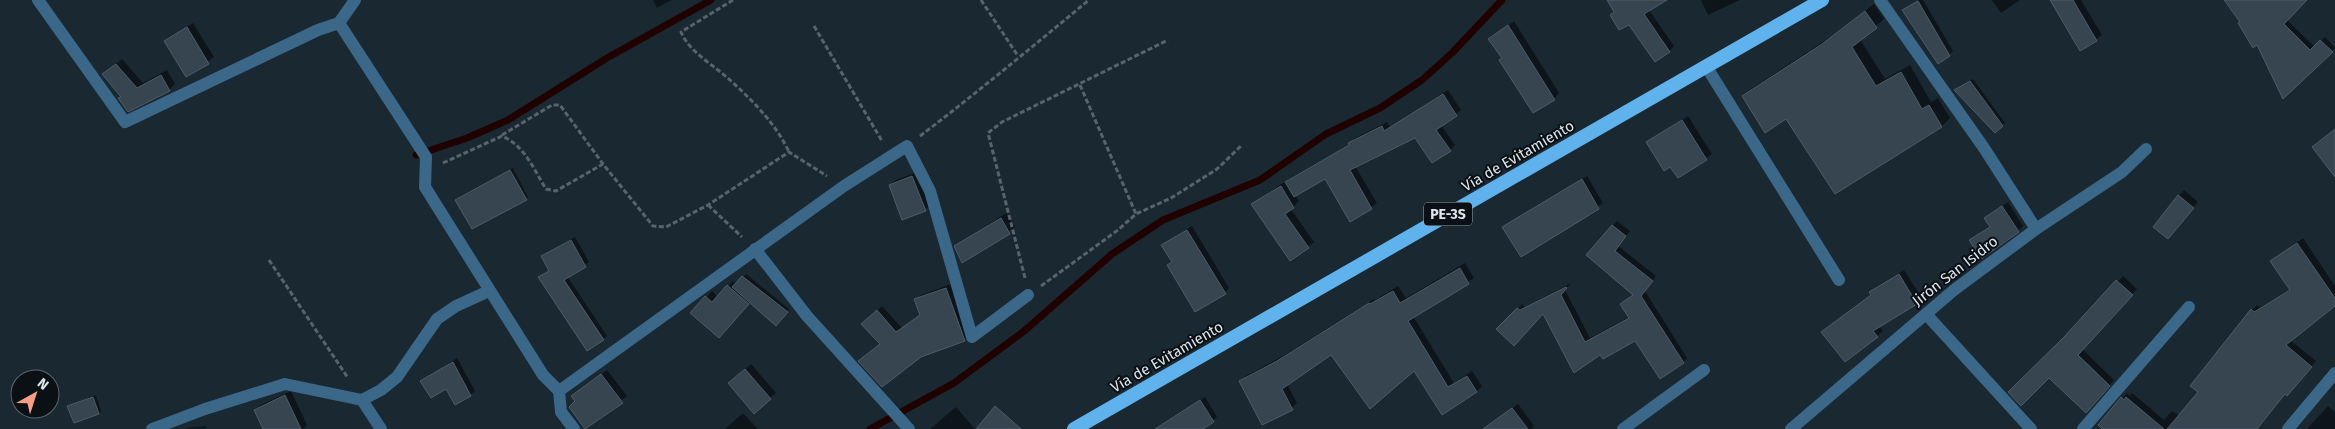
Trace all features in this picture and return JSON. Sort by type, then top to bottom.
[{"type":"highway","name":"Vía de Evitamiento","points":[[1074,429],[1822,0]]},
{"type":"street","points":[[38,0],[125,122],[318,30],[339,23],[355,0]]},
{"type":"street","points":[[1880,0],[1984,148],[2036,229]]},
{"type":"street","points":[[339,23],[420,146],[426,157],[426,188],[543,375],[559,390],[562,412],[574,429]]},
{"type":"street","points":[[1706,66],[1840,280]]},
{"type":"street","points":[[559,390],[844,186],[907,146],[930,191],[972,338],[1028,295]]},
{"type":"street","name":"Jirón San Isidro","points":[[1791,429],[1954,290],[2036,229],[2122,172],[2146,149]]},
{"type":"street","points":[[755,249],[807,316],[905,425]]},
{"type":"street","points":[[152,429],[205,409],[285,384],[362,400],[381,390],[397,377],[437,319],[456,306],[489,291]]},
{"type":"street","points":[[2083,429],[2189,307]]},
{"type":"street","points":[[1926,314],[2032,429]]},
{"type":"street","points":[[1623,429],[1704,370]]},
{"type":"street","points":[[2288,429],[2335,373]]},
{"type":"street","points":[[362,400],[380,429]]},
{"type":"path","points":[[733,0],[681,32],[685,41],[732,82],[767,118],[782,138],[789,152],[844,186]]},
{"type":"path","points":[[981,0],[1018,56]]},
{"type":"path","points":[[907,146],[999,76],[1018,56],[1089,0]]},
{"type":"path","points":[[814,26],[892,156]]},
{"type":"path","points":[[1168,40],[1002,122],[988,134],[1023,263],[1028,295],[1118,230],[1136,214],[1171,198],[1217,169],[1242,145]]},
{"type":"path","points":[[1080,85],[1136,214]]},
{"type":"path","points":[[427,171],[502,136],[552,105],[560,106],[603,164],[653,226],[666,228],[708,205],[789,152]]},
{"type":"path","points":[[502,136],[515,141],[546,189],[556,192],[603,164]]},
{"type":"path","points":[[708,205],[755,249]]},
{"type":"path","points":[[269,260],[362,400]]},
{"type":"building","points":[[1607,0],[1667,0],[1644,14],[1670,52],[1655,62],[1629,25],[1619,30],[1610,15],[1614,12]]},
{"type":"building","points":[[2050,0],[2073,0],[2097,41],[2080,51]]},
{"type":"building","points":[[2224,0],[2307,0],[2284,24],[2310,50],[2320,40],[2333,52],[2283,99],[2257,45],[2253,48],[2238,23],[2240,22]]},
{"type":"building","points":[[1918,1],[1950,56],[1938,64],[1902,10]]},
{"type":"building","points":[[1865,11],[1877,28],[1852,47],[1876,86],[1901,72],[1922,109],[1929,105],[1942,127],[1835,194],[1786,119],[1765,133],[1742,96],[1822,44]]},
{"type":"building","points":[[1508,25],[1555,100],[1533,113],[1499,60],[1502,58],[1488,39]]},
{"type":"building","points":[[187,27],[209,64],[186,77],[164,41]]},
{"type":"building","points":[[116,64],[137,88],[161,75],[170,91],[128,112],[118,98],[121,97],[102,74]]},
{"type":"building","points":[[1970,81],[2003,126],[1995,133],[1954,90]]},
{"type":"building","points":[[1443,94],[1457,116],[1436,130],[1451,151],[1432,163],[1415,138],[1350,170],[1372,209],[1350,222],[1325,179],[1294,197],[1285,182],[1349,145],[1348,143],[1382,126],[1384,131]]},
{"type":"building","points":[[1682,120],[1707,160],[1678,178],[1670,167],[1664,171],[1646,142]]},
{"type":"building","points":[[2335,129],[2335,177],[2312,147]]},
{"type":"building","points":[[510,170],[527,200],[472,229],[455,200]]},
{"type":"building","points":[[912,176],[926,211],[902,220],[889,185]]},
{"type":"building","points":[[1582,179],[1599,209],[1521,257],[1502,227]]},
{"type":"building","points":[[1281,186],[1294,208],[1285,214],[1309,248],[1290,261],[1251,204]]},
{"type":"building","points":[[2178,195],[2194,208],[2168,239],[2153,227]]},
{"type":"building","points":[[2002,206],[2019,232],[1981,259],[1969,240],[1990,227],[1984,218]]},
{"type":"building","points":[[1001,218],[1010,234],[962,263],[954,246]]},
{"type":"building","points":[[1612,225],[1626,236],[1615,251],[1653,281],[1641,296],[1684,363],[1660,379],[1635,341],[1603,359],[1600,355],[1574,373],[1543,314],[1514,346],[1496,329],[1517,308],[1520,310],[1566,287],[1561,295],[1585,342],[1629,318],[1620,304],[1633,295],[1586,255]]},
{"type":"building","points":[[1187,230],[1226,294],[1195,312],[1167,265],[1172,262],[1161,245]]},
{"type":"building","points":[[571,240],[586,267],[564,280],[604,340],[587,351],[538,277],[549,271],[541,256]]},
{"type":"building","points":[[2297,243],[2335,298],[2335,306],[2286,345],[2312,367],[2287,396],[2285,394],[2257,429],[2167,429],[2198,392],[2190,386],[2251,309],[2254,312],[2290,290],[2270,261]]},
{"type":"building","points":[[1460,268],[1469,284],[1408,321],[1448,387],[1467,376],[1477,392],[1442,415],[1414,371],[1370,409],[1331,355],[1282,389],[1293,410],[1262,425],[1239,381],[1277,361],[1369,303],[1393,291],[1400,303]]},
{"type":"building","points":[[1899,274],[1917,304],[1873,331],[1878,337],[1845,362],[1821,332],[1871,295],[1869,292]]},
{"type":"building","points":[[742,276],[788,312],[776,326],[732,287]]},
{"type":"building","points":[[2116,280],[2133,295],[2078,355],[2110,386],[2086,413],[2049,378],[2021,406],[2008,392],[2064,337]]},
{"type":"building","points":[[727,285],[749,304],[719,338],[690,313],[705,296],[712,302]]},
{"type":"building","points":[[946,288],[965,341],[921,357],[882,387],[858,361],[880,344],[861,324],[877,310],[896,332],[920,315],[914,299]]},
{"type":"building","points":[[453,362],[471,396],[455,405],[446,389],[431,398],[420,381]]},
{"type":"building","points":[[745,369],[771,399],[754,414],[728,383]]},
{"type":"building","points":[[601,374],[623,403],[585,429],[569,407],[575,401],[571,396]]},
{"type":"building","points":[[285,395],[301,429],[263,429],[254,410]]},
{"type":"building","points":[[93,397],[99,414],[74,423],[67,406]]},
{"type":"building","points":[[2121,397],[2124,400],[2126,397],[2164,429],[2102,429],[2098,425]]},
{"type":"building","points":[[1200,400],[1214,422],[1203,429],[1155,429]]},
{"type":"building","points":[[995,406],[1021,429],[976,429]]},
{"type":"building","points":[[1512,408],[1528,429],[1483,429]]},
{"type":"waterway","points":[[416,155],[467,138],[508,120],[607,58],[711,0]]},
{"type":"waterway","points":[[870,429],[954,383],[1023,332],[1112,254],[1163,220],[1260,180],[1326,134],[1380,108],[1422,80],[1453,52],[1502,0]]}]
